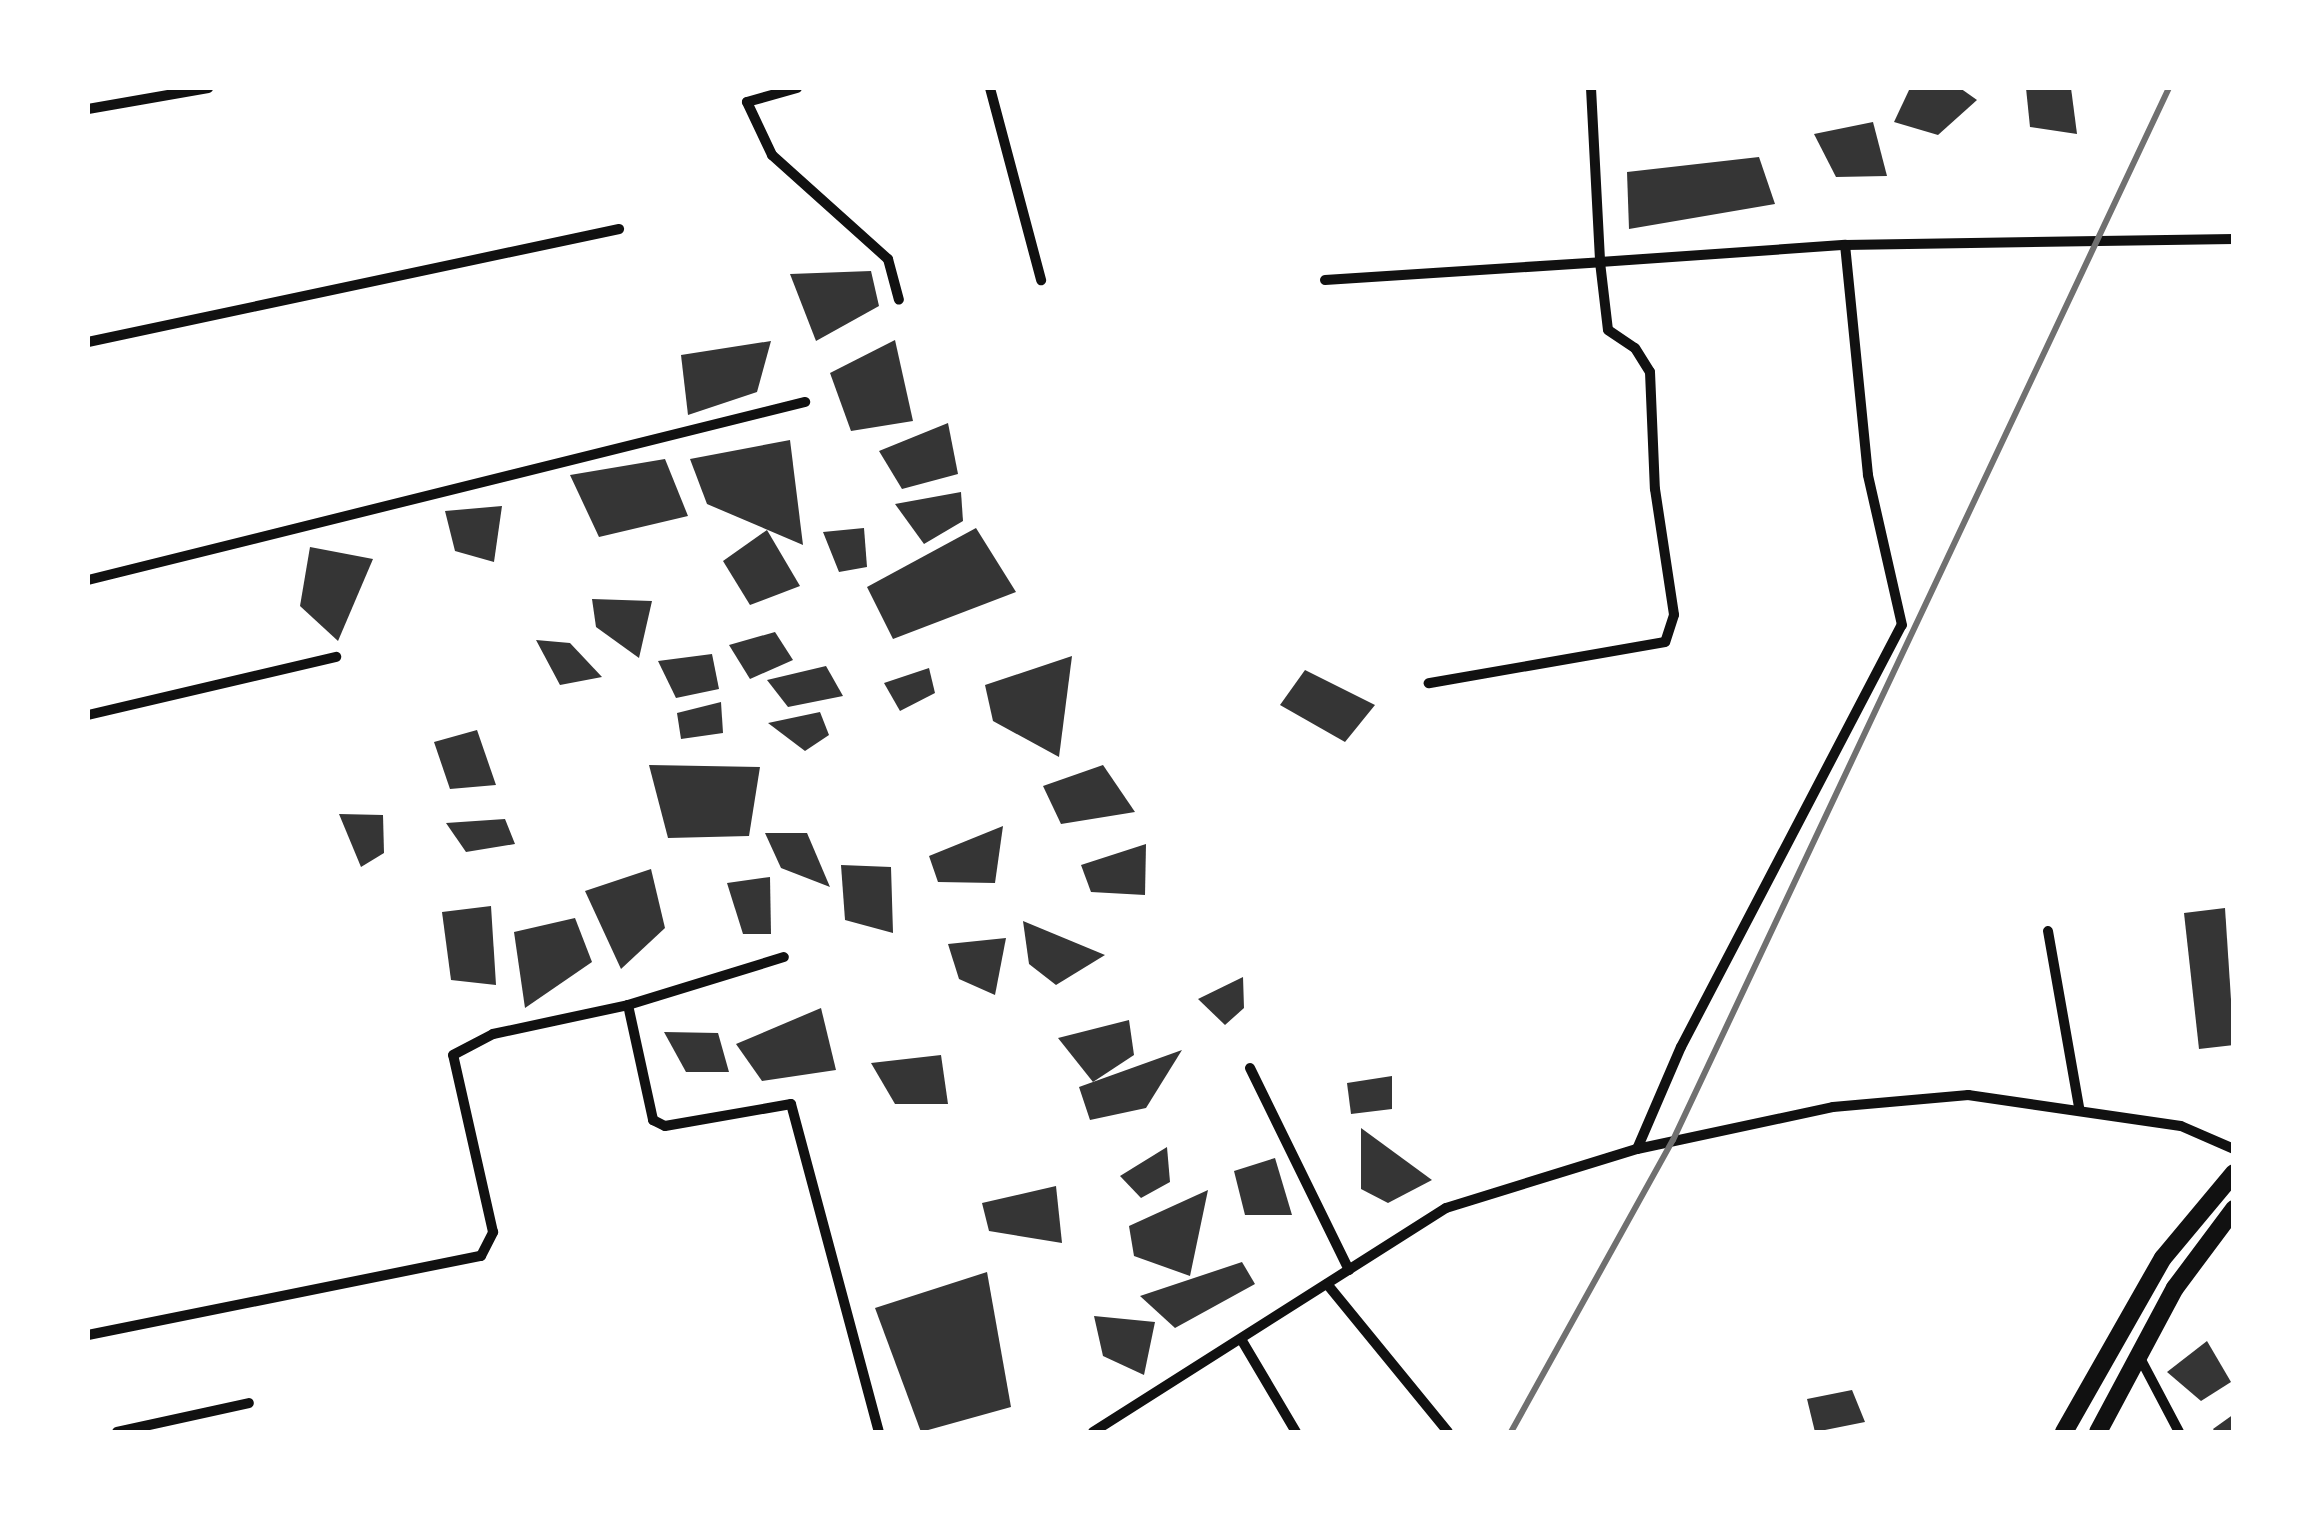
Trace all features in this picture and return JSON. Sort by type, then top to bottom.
[{"type":"highway","points":[[2064,1432],[2163,1258],[2234,1173]]},
{"type":"highway","points":[[2098,1432],[2175,1288],[2234,1210]]},
{"type":"street","points":[[88,109],[208,88]]},
{"type":"street","points":[[797,88],[774,90],[747,102],[772,155],[888,259],[899,300]]},
{"type":"street","points":[[990,88],[1040,280]]},
{"type":"street","points":[[1430,684],[1666,642],[1674,616],[1656,489],[1650,372],[1635,348],[1608,330],[1600,262],[1591,88]]},
{"type":"street","points":[[88,342],[619,229]]},
{"type":"street","points":[[1325,280],[1845,244],[2234,239]]},
{"type":"street","points":[[1637,1149],[1681,1047],[1902,625],[1868,475],[1845,244]]},
{"type":"street","points":[[88,580],[805,402]]},
{"type":"street","points":[[88,715],[336,657]]},
{"type":"street","points":[[2048,931],[2079,1107]]},
{"type":"street","points":[[88,1335],[482,1256],[493,1232],[454,1054],[492,1034],[628,1005],[784,957]]},
{"type":"street","points":[[628,1005],[652,1120],[665,1126],[791,1104],[879,1432]]},
{"type":"street","points":[[1250,1068],[1349,1270]]},
{"type":"street","points":[[1093,1432],[1446,1208],[1637,1149],[1833,1107],[1968,1094],[2079,1107],[2181,1126],[2234,1148]]},
{"type":"street","points":[[1327,1284],[1448,1432]]},
{"type":"street","points":[[1240,1339],[1296,1432]]},
{"type":"street","points":[[2139,1356],[2179,1432]]},
{"type":"street","points":[[117,1432],[249,1403]]},
{"type":"building","points":[[1910,88],[1960,88],[1977,100],[1938,135],[1894,122]]},
{"type":"building","points":[[2026,88],[2071,88],[2077,134],[2030,127]]},
{"type":"building","points":[[1873,122],[1887,176],[1836,177],[1814,134]]},
{"type":"building","points":[[1759,157],[1775,204],[1629,229],[1627,172]]},
{"type":"building","points":[[871,271],[879,306],[816,341],[790,274]]},
{"type":"building","points":[[895,340],[913,421],[851,431],[830,373]]},
{"type":"building","points":[[771,341],[757,392],[688,415],[681,355]]},
{"type":"building","points":[[948,423],[958,474],[902,489],[879,451]]},
{"type":"building","points":[[790,440],[803,545],[707,504],[690,459]]},
{"type":"building","points":[[665,459],[688,516],[599,537],[570,475]]},
{"type":"building","points":[[961,492],[963,521],[924,544],[895,504]]},
{"type":"building","points":[[502,506],[494,562],[455,551],[445,511]]},
{"type":"building","points":[[864,528],[867,567],[839,572],[823,532]]},
{"type":"building","points":[[976,528],[1016,592],[893,639],[867,587]]},
{"type":"building","points":[[767,530],[800,586],[750,605],[723,561]]},
{"type":"building","points":[[310,547],[373,559],[338,641],[300,606]]},
{"type":"building","points":[[592,599],[652,601],[639,658],[596,627]]},
{"type":"building","points":[[775,632],[793,660],[750,679],[729,645]]},
{"type":"building","points":[[536,640],[570,643],[602,677],[560,685]]},
{"type":"building","points":[[712,654],[719,689],[676,698],[658,661]]},
{"type":"building","points":[[1072,656],[1059,757],[993,721],[985,685]]},
{"type":"building","points":[[826,666],[843,696],[788,707],[767,680]]},
{"type":"building","points":[[929,668],[935,693],[900,711],[884,683]]},
{"type":"building","points":[[1305,670],[1375,705],[1345,742],[1280,705]]},
{"type":"building","points":[[721,702],[723,733],[681,739],[677,713]]},
{"type":"building","points":[[820,712],[829,735],[805,751],[768,723]]},
{"type":"building","points":[[477,730],[496,785],[450,789],[434,742]]},
{"type":"building","points":[[649,765],[760,767],[749,836],[668,838]]},
{"type":"building","points":[[1103,765],[1135,812],[1061,824],[1043,786]]},
{"type":"building","points":[[339,814],[383,815],[384,853],[361,867]]},
{"type":"building","points":[[505,819],[515,844],[466,852],[446,823]]},
{"type":"building","points":[[1003,826],[995,883],[938,882],[929,856]]},
{"type":"building","points":[[765,833],[807,833],[830,887],[781,868]]},
{"type":"building","points":[[1146,844],[1145,895],[1091,892],[1081,865]]},
{"type":"building","points":[[841,865],[891,867],[893,933],[845,920]]},
{"type":"building","points":[[651,869],[665,928],[621,969],[585,891]]},
{"type":"building","points":[[770,877],[771,934],[743,934],[727,883]]},
{"type":"building","points":[[491,906],[496,985],[451,980],[442,912]]},
{"type":"building","points":[[2225,908],[2234,1045],[2199,1049],[2184,913]]},
{"type":"building","points":[[575,918],[592,962],[525,1008],[514,932]]},
{"type":"building","points":[[1023,921],[1105,955],[1056,985],[1029,964]]},
{"type":"building","points":[[1006,938],[995,995],[959,979],[948,944]]},
{"type":"building","points":[[1243,977],[1244,1008],[1225,1025],[1198,999]]},
{"type":"building","points":[[821,1008],[836,1070],[762,1081],[736,1044]]},
{"type":"building","points":[[1129,1020],[1134,1055],[1093,1082],[1058,1038]]},
{"type":"building","points":[[664,1032],[718,1033],[729,1072],[686,1072]]},
{"type":"building","points":[[1182,1050],[1146,1108],[1090,1120],[1079,1087]]},
{"type":"building","points":[[941,1055],[948,1104],[895,1104],[871,1063]]},
{"type":"building","points":[[1392,1076],[1392,1109],[1351,1114],[1347,1083]]},
{"type":"building","points":[[1361,1128],[1432,1180],[1388,1203],[1361,1189]]},
{"type":"building","points":[[1167,1147],[1170,1182],[1141,1198],[1120,1176]]},
{"type":"building","points":[[1275,1158],[1292,1215],[1245,1215],[1234,1171]]},
{"type":"building","points":[[1056,1186],[1062,1243],[989,1231],[982,1203]]},
{"type":"building","points":[[1208,1190],[1190,1276],[1134,1256],[1129,1226]]},
{"type":"building","points":[[1242,1262],[1255,1284],[1175,1328],[1140,1296]]},
{"type":"building","points":[[987,1272],[1011,1407],[921,1432],[875,1308]]},
{"type":"building","points":[[1094,1316],[1155,1322],[1144,1375],[1103,1356]]},
{"type":"building","points":[[2207,1341],[2231,1382],[2201,1401],[2167,1372]]},
{"type":"building","points":[[1852,1390],[1865,1422],[1815,1432],[1807,1399]]},
{"type":"building","points":[[2234,1414],[2234,1432],[2215,1432],[2213,1429]]},
{"type":"railway","points":[[1511,1432],[1673,1140],[2169,88]]}]
